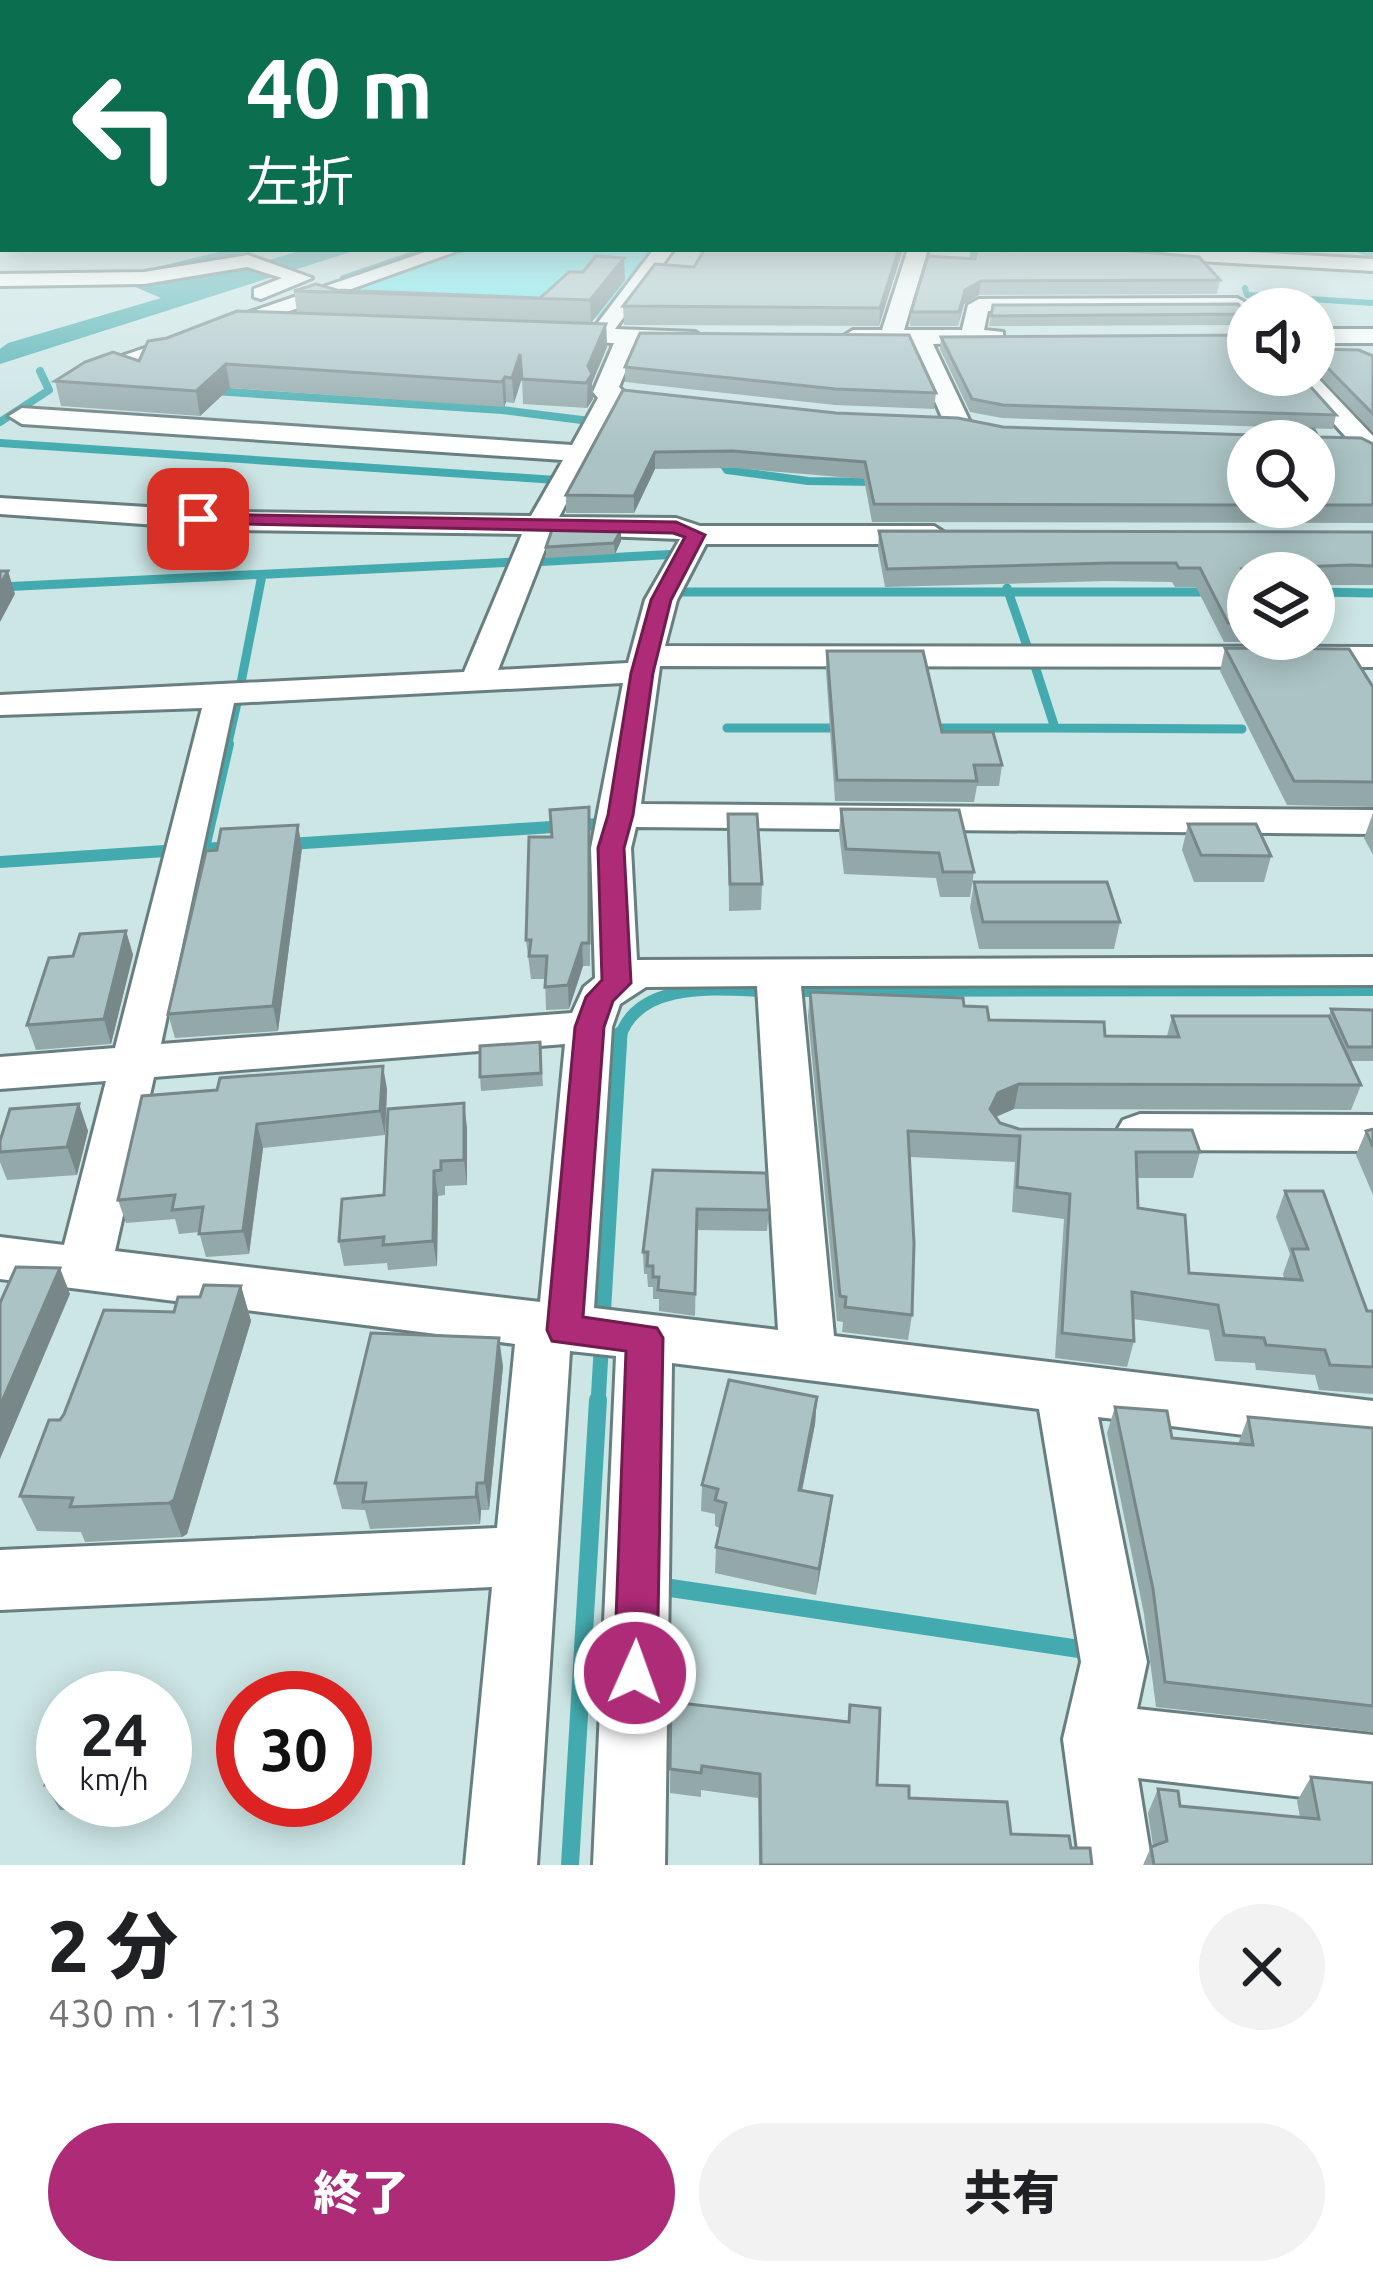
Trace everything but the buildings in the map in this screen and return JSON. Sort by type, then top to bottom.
[{"type":"street","points":[[0,280],[70,279]]},
{"type":"street","points":[[300,279],[217,314],[235,323],[303,325]]},
{"type":"street","points":[[11,424],[80,377],[365,279]]},
{"type":"street","points":[[599,336],[642,279]]},
{"type":"street","points":[[891,337],[909,279]]},
{"type":"street","points":[[971,337],[979,305],[1227,310]]},
{"type":"street","points":[[531,334],[710,339]]},
{"type":"street","points":[[1335,336],[1373,336]]},
{"type":"street","points":[[477,681],[540,526],[578,453],[624,394],[605,392],[628,337]]},
{"type":"street","points":[[826,338],[1010,337]]},
{"type":"street","points":[[919,338],[958,423]]},
{"type":"street","points":[[1323,396],[1370,445]]},
{"type":"street","points":[[11,424],[578,453]]},
{"type":"street","points":[[1335,442],[1370,445]]},
{"type":"street","points":[[0,506],[229,521],[676,527],[696,535],[952,536]]},
{"type":"street","points":[[616,983],[611,848],[644,664],[661,600],[696,535]]},
{"type":"street","points":[[0,705],[477,681],[644,664],[1373,657]]},
{"type":"street","points":[[85,1268],[219,708],[211,693]]},
{"type":"street","points":[[620,815],[1143,824],[1373,822]]},
{"type":"street","points":[[629,1865],[590,1333],[589,1027],[600,997],[616,983],[640,973],[779,983],[1373,971]]},
{"type":"street","points":[[779,983],[808,1358]]},
{"type":"street","points":[[0,1073],[589,1027]]},
{"type":"street","points":[[1085,1132],[1373,1133]]},
{"type":"street","points":[[0,1258],[1373,1426]]},
{"type":"street","points":[[501,1865],[523,1556],[590,1333]]},
{"type":"street","points":[[1064,1389],[1114,1662],[1097,1739],[1116,1865]]},
{"type":"street","points":[[0,1580],[523,1556]]},
{"type":"street","points":[[1097,1739],[1373,1770]]},
{"type":"shaded area","points":[[182,279],[266,279],[0,364],[0,349],[8,343],[161,298],[133,286]]},
{"type":"shaded area","points":[[373,279],[635,279],[606,318],[265,316]]},
{"type":"waterway","points":[[1335,301],[1373,303]]},
{"type":"waterway","points":[[0,422],[49,390],[40,371]]},
{"type":"waterway","points":[[214,391],[502,410],[590,421]]},
{"type":"waterway","points":[[0,443],[556,480]]},
{"type":"waterway","points":[[719,458],[727,470],[808,481],[877,482]]},
{"type":"waterway","points":[[531,562],[679,554]]},
{"type":"waterway","points":[[0,587],[516,562]]},
{"type":"waterway","points":[[240,688],[262,575]]},
{"type":"waterway","points":[[1007,588],[1008,592]]},
{"type":"waterway","points":[[679,592],[1008,592]]},
{"type":"waterway","points":[[1008,592],[1211,592]]},
{"type":"waterway","points":[[1008,592],[1028,649]]},
{"type":"waterway","points":[[1335,592],[1373,593]]},
{"type":"waterway","points":[[1033,660],[1055,728]]},
{"type":"waterway","points":[[227,747],[237,703]]},
{"type":"waterway","points":[[727,728],[846,728]]},
{"type":"waterway","points":[[926,728],[1055,728]]},
{"type":"waterway","points":[[1055,728],[1242,729]]},
{"type":"waterway","points":[[183,939],[228,744]]},
{"type":"waterway","points":[[289,844],[599,824]]},
{"type":"waterway","points":[[204,849],[232,847]]},
{"type":"waterway","points":[[0,862],[165,851]]},
{"type":"waterway","points":[[620,1037],[630,1018],[663,997],[706,990],[769,991]]},
{"type":"waterway","points":[[790,991],[1373,990]]},
{"type":"waterway","points":[[598,1403],[620,1034]]},
{"type":"waterway","points":[[570,1865],[598,1400]]},
{"type":"waterway","points":[[664,1587],[1086,1650]]},
{"type":"route","points":[[198,519],[676,527],[696,535],[661,600],[642,673],[611,848],[616,983],[600,997],[589,1027],[565,1330],[645,1338],[635,1673]]}]
